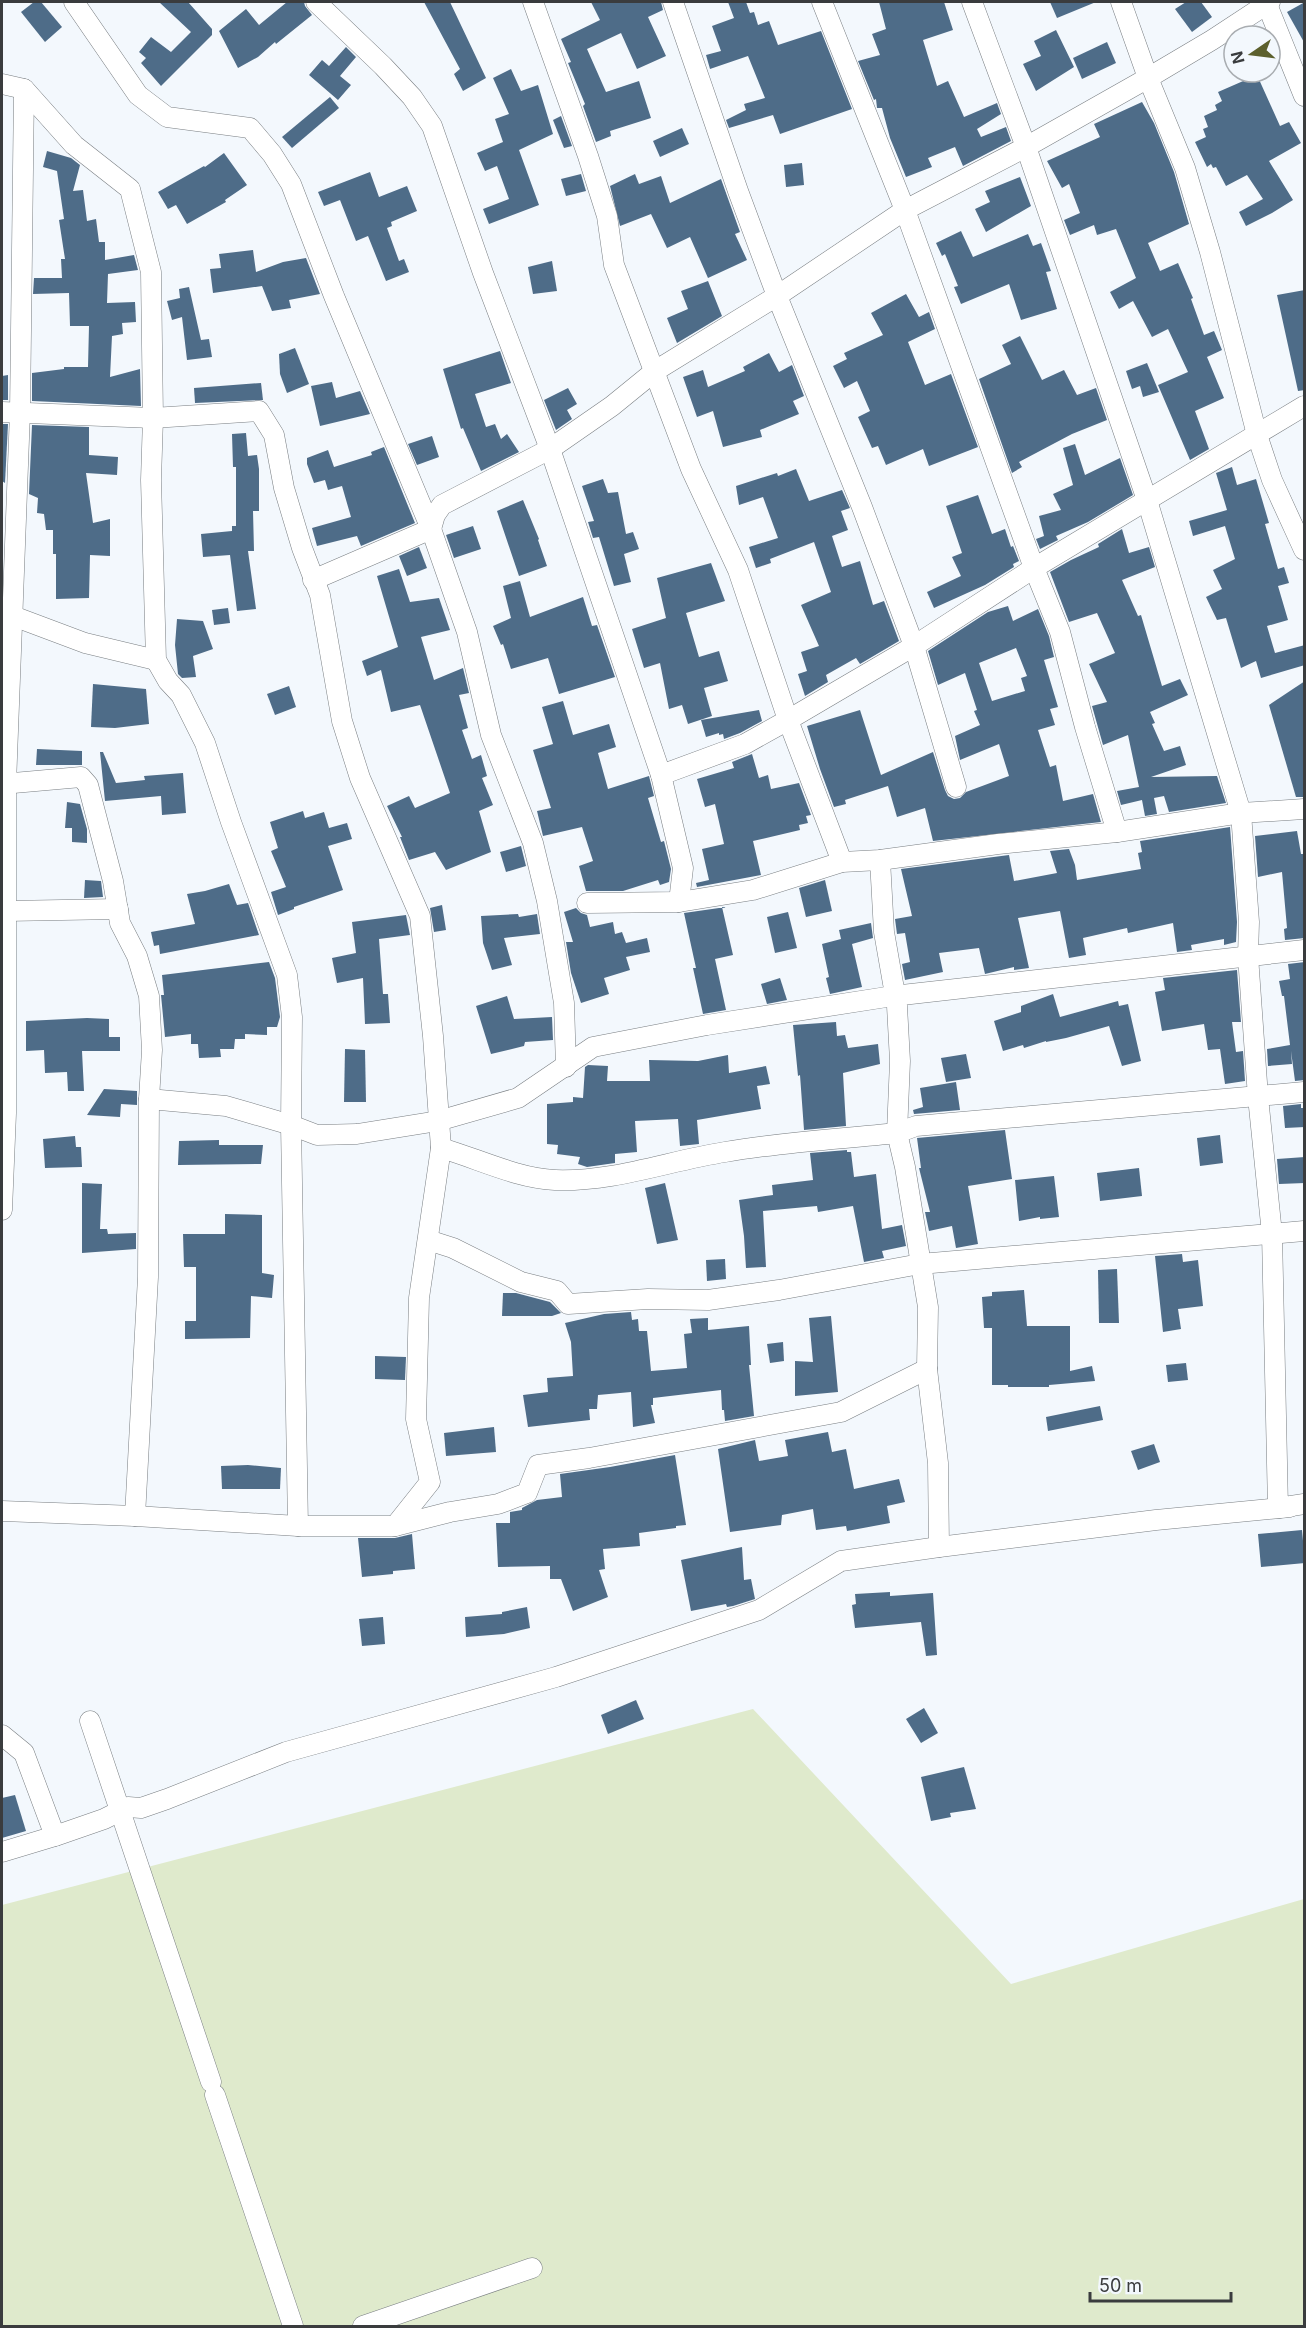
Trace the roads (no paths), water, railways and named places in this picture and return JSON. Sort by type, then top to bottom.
[{"type":"street","points":[[74,2],[138,95],[167,117],[250,128],[272,154],[291,184],[334,296],[431,529],[466,632],[491,735],[533,843],[547,902],[564,1003],[566,1067]]},
{"type":"street","points":[[316,2],[405,89],[432,126],[483,273],[550,449],[661,775],[682,868],[679,902]]},
{"type":"street","points":[[533,2],[604,206],[614,265],[691,469],[738,570],[788,720],[842,862]]},
{"type":"street","points":[[673,2],[777,296],[862,507],[914,646],[956,787]]},
{"type":"street","points":[[822,2],[904,210],[1034,568],[1060,632],[1085,727],[1117,831]]},
{"type":"street","points":[[972,2],[1026,147],[1147,500],[1240,813],[1249,922],[1248,956],[1257,1097],[1272,1234],[1278,1508]]},
{"type":"street","points":[[1121,2],[1148,78],[1185,168],[1210,252],[1257,435],[1272,480],[1305,550]]},
{"type":"street","points":[[431,529],[435,515],[442,505],[550,449],[612,406],[655,371],[777,296],[904,210],[1026,147],[1148,78],[1212,40],[1268,2],[1305,96]]},
{"type":"street","points":[[2,84],[24,89],[74,145],[130,189],[151,272],[153,418],[151,480],[156,660],[168,681],[181,695],[205,743],[286,975],[292,1017],[291,1125],[298,1526]]},
{"type":"street","points":[[2,1210],[6,1113],[4,784],[12,616],[11,412],[24,89]]},
{"type":"street","points":[[661,775],[745,744],[788,720],[914,646],[1034,568],[1305,406]]},
{"type":"street","points":[[11,412],[153,418],[259,411],[274,435],[284,488],[313,580],[320,595],[342,721],[360,778],[420,916],[433,1036],[441,1148],[419,1298],[416,1419],[430,1482],[395,1526]]},
{"type":"street","points":[[313,580],[431,529]]},
{"type":"street","points":[[12,616],[85,643],[156,660]]},
{"type":"street","points":[[4,784],[81,777],[88,785],[113,881],[120,922],[137,956],[149,996],[152,1050],[149,1099],[148,1277],[135,1516]]},
{"type":"street","points":[[586,903],[679,902],[753,890],[842,862],[880,860],[1117,831],[1240,813],[1305,809]]},
{"type":"street","points":[[880,860],[884,932],[893,996],[897,1006],[900,1061],[897,1133],[905,1167],[928,1307],[927,1369],[938,1463],[939,1547]]},
{"type":"street","points":[[6,911],[118,909]]},
{"type":"street","points":[[149,1099],[226,1106],[317,1135],[357,1134],[438,1121],[518,1098],[593,1047],[707,1025],[893,996],[1305,950]]},
{"type":"street","points":[[441,1148],[515,1173],[554,1180],[596,1179],[663,1167],[725,1152],[897,1133],[916,1126],[1305,1092]]},
{"type":"street","points":[[428,1240],[453,1248],[521,1282],[557,1291],[568,1304],[648,1299],[708,1300],[779,1290],[920,1264],[1305,1231]]},
{"type":"street","points":[[2,1511],[298,1526],[395,1526],[450,1512],[498,1504],[527,1493],[538,1465],[589,1458],[842,1412],[927,1369]]},
{"type":"street","points":[[2,1852],[55,1836],[128,1807],[141,1808],[167,1799],[286,1752],[556,1677],[759,1610],[841,1561],[939,1547],[1305,1505]]},
{"type":"street","points":[[90,1721],[293,2326]]},
{"type":"street","points":[[2,1735],[24,1753],[55,1836]]},
{"type":"street","points":[[363,2326],[532,2268]]}]
